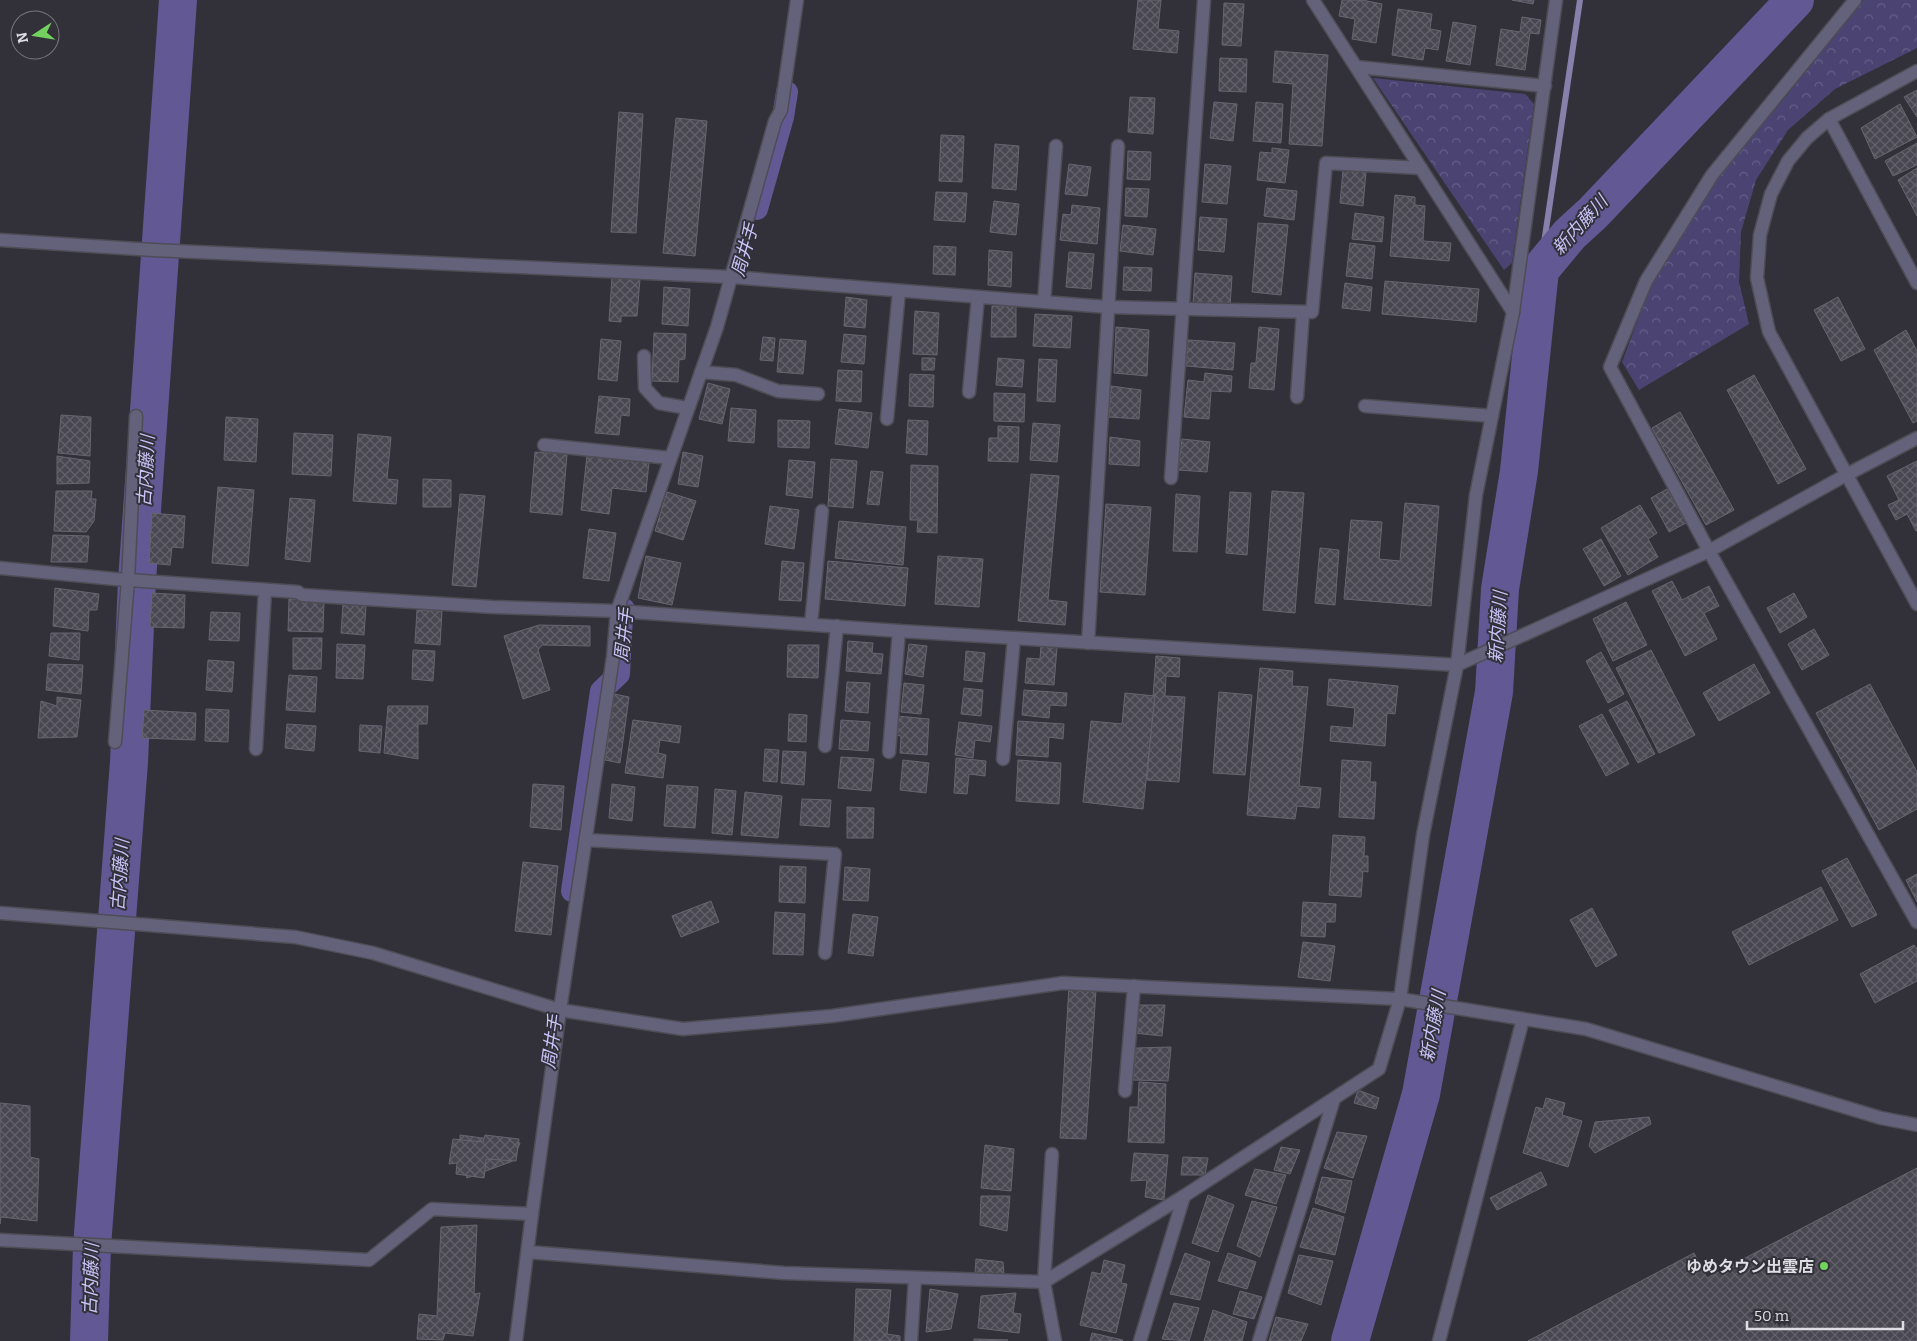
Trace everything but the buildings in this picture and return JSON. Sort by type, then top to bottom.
[{"type":"street","points":[[516,1341],[560,1010],[613,656],[617,611],[717,327],[775,121],[781,110],[797,0]]},
{"type":"street","points":[[1171,478],[1204,0]]},
{"type":"street","points":[[1313,0],[1512,312]]},
{"type":"street","points":[[528,1252],[784,1273],[1044,1282],[1184,1196],[1379,1069],[1400,999],[1423,835],[1457,665],[1476,495],[1512,312],[1556,0]]},
{"type":"street","points":[[1856,0],[1712,175],[1646,281],[1610,367],[1709,551],[1917,922]]},
{"type":"street","points":[[1357,67],[1545,86]]},
{"type":"street","points":[[1917,71],[1829,119],[1807,138],[1788,161],[1771,194],[1760,235],[1757,278],[1769,332],[1917,604]]},
{"type":"street","points":[[1829,119],[1917,282]]},
{"type":"street","points":[[1044,302],[1056,146]]},
{"type":"street","points":[[1088,642],[1118,146]]},
{"type":"street","points":[[0,240],[173,251],[731,277],[1108,307],[1312,312],[1326,162],[1421,168]]},
{"type":"street","points":[[888,419],[899,291]]},
{"type":"street","points":[[969,392],[978,297]]},
{"type":"street","points":[[1297,397],[1303,312]]},
{"type":"street","points":[[644,356],[645,388],[659,403],[687,408]]},
{"type":"street","points":[[701,372],[736,375],[778,392],[818,394]]},
{"type":"street","points":[[1365,406],[1492,416]]},
{"type":"street","points":[[115,742],[128,580],[136,416]]},
{"type":"street","points":[[0,568],[128,580],[298,592],[302,595],[483,606],[617,611],[899,631],[1457,665],[1709,551],[1917,438]]},
{"type":"street","points":[[544,445],[670,458]]},
{"type":"street","points":[[811,624],[822,510]]},
{"type":"street","points":[[256,749],[264,590]]},
{"type":"street","points":[[825,746],[836,626]]},
{"type":"street","points":[[890,752],[899,631]]},
{"type":"street","points":[[1003,759],[1014,638]]},
{"type":"street","points":[[586,840],[835,854],[826,953]]},
{"type":"street","points":[[0,913],[295,937],[372,953],[560,1010],[683,1028],[832,1016],[1063,983],[1400,999],[1586,1029],[1881,1118],[1917,1125]]},
{"type":"street","points":[[1125,1091],[1134,986]]},
{"type":"street","points":[[1440,1341],[1522,1019]]},
{"type":"street","points":[[1259,1341],[1334,1099]]},
{"type":"street","points":[[1052,1154],[1044,1282],[1055,1341]]},
{"type":"street","points":[[1140,1341],[1184,1196]]},
{"type":"street","points":[[0,1240],[369,1260],[432,1209],[532,1214]]},
{"type":"street","points":[[911,1341],[915,1278]]},
{"type":"green space","points":[[1863,0],[1917,0],[1917,48],[1835,89],[1788,130],[1756,180],[1741,232],[1739,282],[1749,324],[1639,390],[1622,362],[1651,285],[1685,223],[1715,178],[1783,100]]},
{"type":"green space","points":[[1373,78],[1525,94],[1534,104],[1512,263],[1504,270]]},
{"type":"waterway","name":"古内藤川","points":[[89,1341],[92,1246],[129,762],[137,581],[178,0]]},
{"type":"waterway","points":[[1540,270],[1580,0]]},
{"type":"waterway","name":"新内藤川","points":[[1350,1341],[1421,1094],[1494,692],[1500,589],[1519,471],[1540,270],[1570,234],[1593,213],[1795,0]]},
{"type":"waterway","name":"周井手","points":[[757,209],[783,117],[787,92]]},
{"type":"waterway","name":"周井手","points":[[572,891],[601,691],[619,674],[624,609]]},
{"type":"place","name":"ゆめタウン出雲店","points":[[1824,1266]]}]
